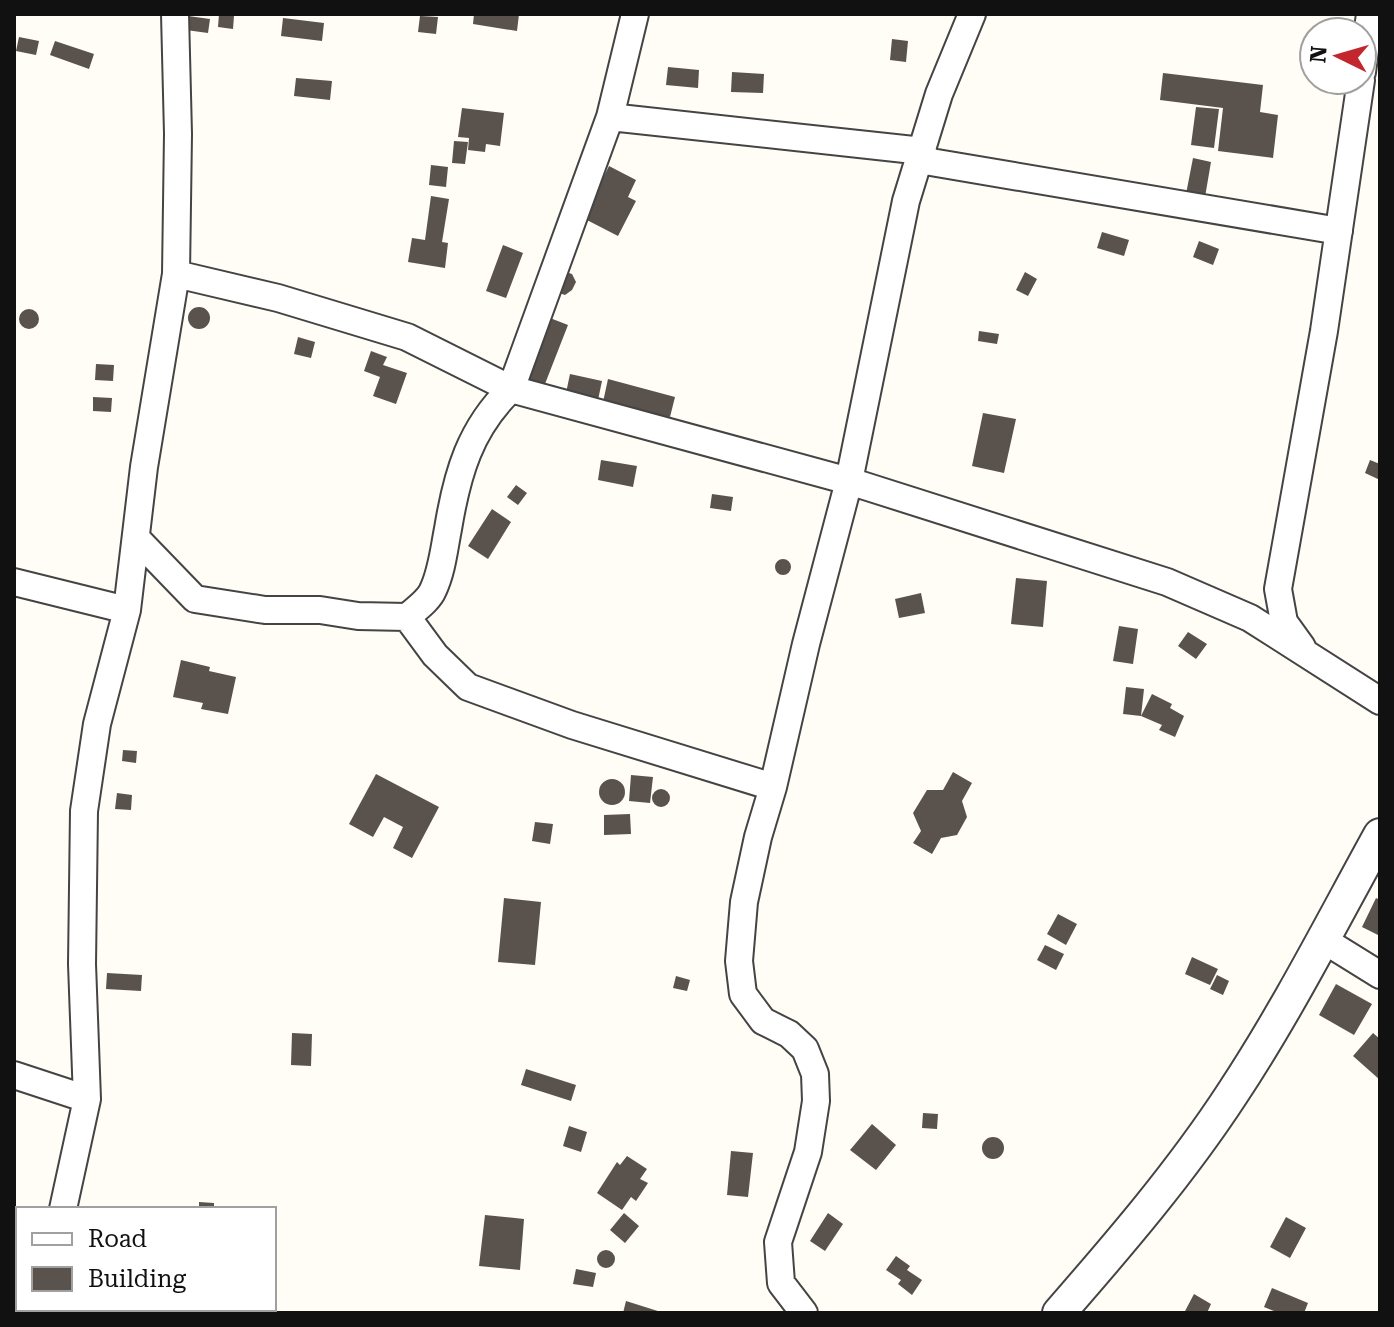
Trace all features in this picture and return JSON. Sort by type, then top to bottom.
[{"type":"street","points":[[63,1207],[87,1099],[82,964],[84,811],[97,724],[127,610],[144,467],[176,274],[175,14]]},
{"type":"street","points":[[137,539],[195,599],[265,610],[320,610],[358,616],[407,617],[432,593],[442,564],[458,474],[476,433],[494,405],[511,389],[610,117],[635,14]]},
{"type":"street","points":[[804,1313],[781,1283],[778,1242],[808,1152],[816,1101],[815,1074],[805,1049],[789,1034],[763,1021],[743,994],[739,961],[744,902],[849,481],[906,201],[944,80],[972,14]]},
{"type":"street","points":[[1304,650],[1284,622],[1278,589],[1324,331],[1359,96]]},
{"type":"street","points":[[610,117],[921,156],[1339,231]]},
{"type":"street","points":[[176,274],[278,298],[407,337],[511,389],[849,481],[1167,582],[1250,618],[1380,701]]},
{"type":"street","points":[[14,582],[127,610]]},
{"type":"street","points":[[407,617],[435,655],[468,687],[572,725],[773,787]]},
{"type":"street","points":[[1059,1313],[1185,1163],[1233,1094],[1380,835]]},
{"type":"street","points":[[1322,939],[1380,975]]},
{"type":"street","points":[[14,1075],[87,1099]]},
{"type":"building","points":[[219,14],[234,16],[233,29],[218,27]]},
{"type":"building","points":[[474,14],[519,14],[517,31],[473,24]]},
{"type":"building","points":[[188,16],[210,19],[208,33],[186,30]]},
{"type":"building","points":[[420,16],[438,17],[436,34],[418,32]]},
{"type":"building","points":[[283,18],[324,23],[322,41],[281,36]]},
{"type":"building","points":[[19,37],[39,41],[36,55],[16,51]]},
{"type":"building","points":[[892,39],[908,41],[906,62],[890,60]]},
{"type":"building","points":[[55,41],[94,54],[89,69],[50,55]]},
{"type":"building","points":[[668,67],[699,70],[698,88],[666,85]]},
{"type":"building","points":[[732,72],[764,74],[763,93],[731,92]]},
{"type":"building","points":[[1163,73],[1263,85],[1260,112],[1278,115],[1273,158],[1218,151],[1223,108],[1160,100]]},
{"type":"building","points":[[296,78],[332,81],[330,100],[294,96]]},
{"type":"building","points":[[1196,107],[1219,109],[1214,148],[1191,145]]},
{"type":"building","points":[[462,108],[504,113],[500,146],[486,144],[485,152],[468,150],[469,138],[458,137]]},
{"type":"building","points":[[454,141],[468,142],[465,164],[452,163]]},
{"type":"building","points":[[1193,158],[1211,162],[1205,197],[1186,194]]},
{"type":"building","points":[[431,165],[448,167],[446,187],[429,185]]},
{"type":"building","points":[[609,166],[636,180],[628,197],[636,201],[618,236],[583,218]]},
{"type":"building","points":[[431,196],[449,199],[442,242],[448,243],[445,268],[408,262],[412,238],[425,240]]},
{"type":"building","points":[[1102,232],[1129,240],[1124,256],[1097,248]]},
{"type":"building","points":[[1199,241],[1219,249],[1213,265],[1193,257]]},
{"type":"building","points":[[503,245],[523,253],[506,298],[486,291]]},
{"type":"building","points":[[563,271],[572,274],[576,282],[565,295],[556,292]]},
{"type":"building","points":[[1025,272],[1037,279],[1028,296],[1016,290]]},
{"type":"building","points":[[195,307],[203,307],[210,318],[203,329],[195,329],[188,322],[188,314]]},
{"type":"building","points":[[29,309],[36,312],[39,319],[36,326],[29,329],[22,326],[19,319],[22,312]]},
{"type":"building","points":[[550,318],[568,325],[543,389],[524,381]]},
{"type":"building","points":[[979,331],[999,334],[997,344],[978,341]]},
{"type":"building","points":[[298,337],[315,342],[311,358],[294,354]]},
{"type":"building","points":[[371,351],[387,357],[383,365],[407,373],[396,404],[373,396],[380,377],[364,371]]},
{"type":"building","points":[[96,364],[114,365],[113,381],[95,380]]},
{"type":"building","points":[[570,374],[602,381],[598,400],[566,393]]},
{"type":"building","points":[[608,379],[675,397],[670,417],[603,402]]},
{"type":"building","points":[[93,397],[112,398],[111,412],[93,411]]},
{"type":"building","points":[[983,413],[1016,419],[1004,473],[972,466]]},
{"type":"building","points":[[601,460],[637,466],[633,487],[598,480]]},
{"type":"building","points":[[1370,460],[1380,464],[1380,480],[1365,473]]},
{"type":"building","points":[[516,485],[527,493],[518,505],[507,497]]},
{"type":"building","points":[[712,494],[733,497],[731,511],[710,508]]},
{"type":"building","points":[[492,509],[511,522],[488,559],[468,546]]},
{"type":"building","points":[[780,559],[786,559],[791,567],[789,573],[780,575],[775,570],[775,564]]},
{"type":"building","points":[[1016,578],[1047,581],[1043,627],[1011,624]]},
{"type":"building","points":[[921,593],[925,613],[899,618],[895,599]]},
{"type":"building","points":[[1119,626],[1138,629],[1133,664],[1113,661]]},
{"type":"building","points":[[1188,632],[1207,644],[1196,659],[1178,646]]},
{"type":"building","points":[[181,660],[236,677],[228,714],[201,709],[203,703],[173,697]]},
{"type":"building","points":[[1126,687],[1144,689],[1141,716],[1123,714]]},
{"type":"building","points":[[1152,694],[1172,704],[1170,708],[1184,716],[1175,737],[1159,730],[1162,725],[1141,716]]},
{"type":"building","points":[[123,750],[137,751],[136,763],[122,761]]},
{"type":"building","points":[[953,772],[972,783],[962,801],[967,817],[957,835],[941,838],[932,854],[913,843],[921,831],[913,813],[927,790],[943,790]]},
{"type":"building","points":[[376,774],[439,807],[412,858],[393,848],[403,827],[384,817],[373,837],[349,824]]},
{"type":"building","points":[[631,775],[653,777],[650,803],[629,801]]},
{"type":"building","points":[[612,779],[621,783],[625,792],[621,801],[612,805],[603,801],[599,792],[603,783]]},
{"type":"building","points":[[661,789],[670,798],[661,807],[652,798]]},
{"type":"building","points":[[117,793],[132,795],[131,810],[115,809]]},
{"type":"building","points":[[630,814],[631,834],[604,835],[604,815]]},
{"type":"building","points":[[535,822],[553,824],[550,844],[532,841]]},
{"type":"building","points":[[504,898],[541,902],[535,965],[498,962]]},
{"type":"building","points":[[1376,898],[1380,900],[1380,936],[1362,927]]},
{"type":"building","points":[[1058,914],[1077,924],[1066,945],[1047,934]]},
{"type":"building","points":[[1045,945],[1064,954],[1056,970],[1037,960]]},
{"type":"building","points":[[1192,957],[1218,969],[1210,985],[1185,974]]},
{"type":"building","points":[[107,973],[142,975],[141,991],[106,989]]},
{"type":"building","points":[[1217,975],[1229,981],[1223,995],[1210,989]]},
{"type":"building","points":[[676,976],[690,980],[687,991],[673,988]]},
{"type":"building","points":[[1336,984],[1372,1004],[1354,1035],[1319,1015]]},
{"type":"building","points":[[292,1033],[312,1034],[311,1066],[291,1065]]},
{"type":"building","points":[[1373,1033],[1380,1039],[1380,1080],[1353,1056]]},
{"type":"building","points":[[526,1069],[576,1085],[571,1101],[521,1085]]},
{"type":"building","points":[[923,1113],[938,1114],[937,1129],[922,1128]]},
{"type":"building","points":[[872,1124],[896,1145],[876,1170],[850,1150]]},
{"type":"building","points":[[569,1126],[587,1132],[581,1152],[563,1146]]},
{"type":"building","points":[[993,1137],[1001,1140],[1004,1148],[1001,1156],[993,1159],[985,1156],[982,1148],[985,1140]]},
{"type":"building","points":[[731,1151],[753,1153],[748,1197],[727,1195]]},
{"type":"building","points":[[627,1156],[647,1169],[640,1179],[648,1183],[636,1201],[631,1197],[622,1210],[597,1193],[617,1162],[620,1165]]},
{"type":"building","points":[[199,1202],[214,1203],[214,1207],[199,1207]]},
{"type":"building","points":[[624,1213],[639,1226],[625,1243],[610,1230]]},
{"type":"building","points":[[828,1213],[843,1224],[825,1251],[810,1241]]},
{"type":"building","points":[[485,1215],[524,1219],[520,1270],[479,1266]]},
{"type":"building","points":[[1286,1217],[1306,1228],[1290,1258],[1270,1247]]},
{"type":"building","points":[[606,1250],[615,1259],[606,1268],[597,1259]]},
{"type":"building","points":[[896,1256],[910,1266],[907,1270],[922,1280],[912,1295],[898,1284],[901,1280],[886,1270]]},
{"type":"building","points":[[576,1269],[596,1273],[593,1287],[573,1284]]},
{"type":"building","points":[[1272,1288],[1308,1303],[1304,1313],[1279,1313],[1264,1307]]},
{"type":"building","points":[[1194,1294],[1211,1304],[1207,1313],[1184,1313]]},
{"type":"building","points":[[626,1301],[661,1312],[661,1313],[623,1313]]}]
